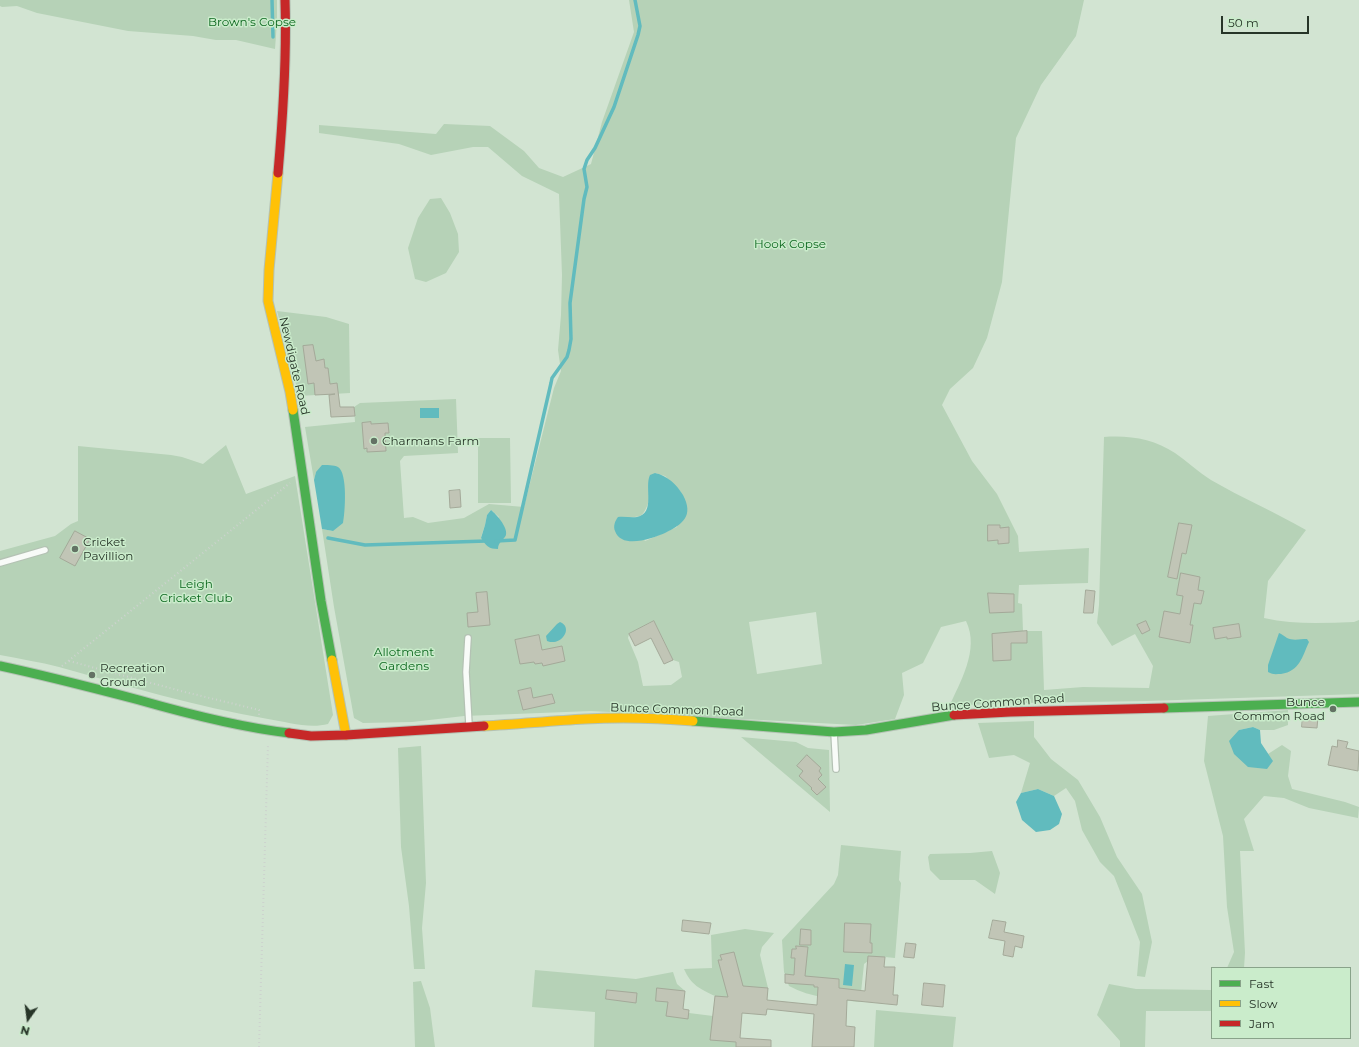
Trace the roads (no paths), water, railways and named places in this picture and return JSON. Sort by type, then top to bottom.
[{"type":"street","name":"Newdigate Road","points":[[285,0],[286,34],[281,140],[269,270],[268,301],[290,392],[321,601],[346,735]]},
{"type":"street","name":"Bunce Common Road","points":[[0,666],[55,678],[194,715],[270,731],[311,736],[545,723],[586,719],[630,718],[679,720],[834,732],[866,730],[955,715],[1010,712],[1359,702]]},
{"type":"lane","points":[[0,563],[45,550]]},
{"type":"lane","points":[[468,638],[466,672],[469,727]]},
{"type":"lane","points":[[834,732],[836,769]]},
{"type":"water","points":[[420,408],[439,408],[439,418],[420,418]]},
{"type":"water","points":[[322,465],[332,465],[338,467],[341,471],[345,485],[343,523],[333,531],[322,529],[314,480],[316,472]]},
{"type":"water","points":[[655,473],[664,476],[678,487],[686,502],[687,514],[682,523],[665,533],[646,540],[624,540],[619,537],[614,529],[616,520],[618,517],[637,517],[643,515],[648,505],[648,480],[650,475]]},
{"type":"water","points":[[491,510],[501,521],[506,532],[506,535],[498,549],[488,546],[481,538],[487,515]]},
{"type":"water","points":[[560,622],[566,627],[563,637],[558,641],[547,641],[546,636]]},
{"type":"water","points":[[1279,633],[1289,639],[1307,639],[1309,642],[1300,662],[1296,667],[1281,674],[1273,674],[1268,672],[1268,665]]},
{"type":"water","points":[[1253,727],[1260,730],[1261,743],[1273,761],[1267,769],[1248,767],[1234,754],[1229,741],[1239,730]]},
{"type":"water","points":[[1038,789],[1054,796],[1062,814],[1059,824],[1050,830],[1036,832],[1022,820],[1016,802],[1021,793]]},
{"type":"water","points":[[845,964],[854,965],[852,986],[843,985]]},
{"type":"waterway","points":[[272,0],[273,37]]},
{"type":"waterway","points":[[496,541],[515,540],[552,378],[567,357],[569,350],[571,339],[570,303],[584,199],[587,187],[584,169],[587,160],[595,148],[614,107],[638,35],[640,26],[635,0]]},
{"type":"waterway","points":[[328,538],[365,545],[486,541]]},
{"type":"place","name":"Charmans Farm","points":[[374,441]]},
{"type":"place","name":"Cricket Pavillion","points":[[75,549]]},
{"type":"place","name":"Recreation Ground","points":[[92,675]]},
{"type":"place","name":"Bunce Common Road","points":[[1333,709]]},
{"type":"park label","name":"Brown's Copse","points":[[252,22]]},
{"type":"park label","name":"Hook Copse","points":[[790,244]]},
{"type":"park label","name":"Leigh Cricket Club","points":[[196,591]]},
{"type":"park label","name":"Allotment Gardens","points":[[404,659]]}]
